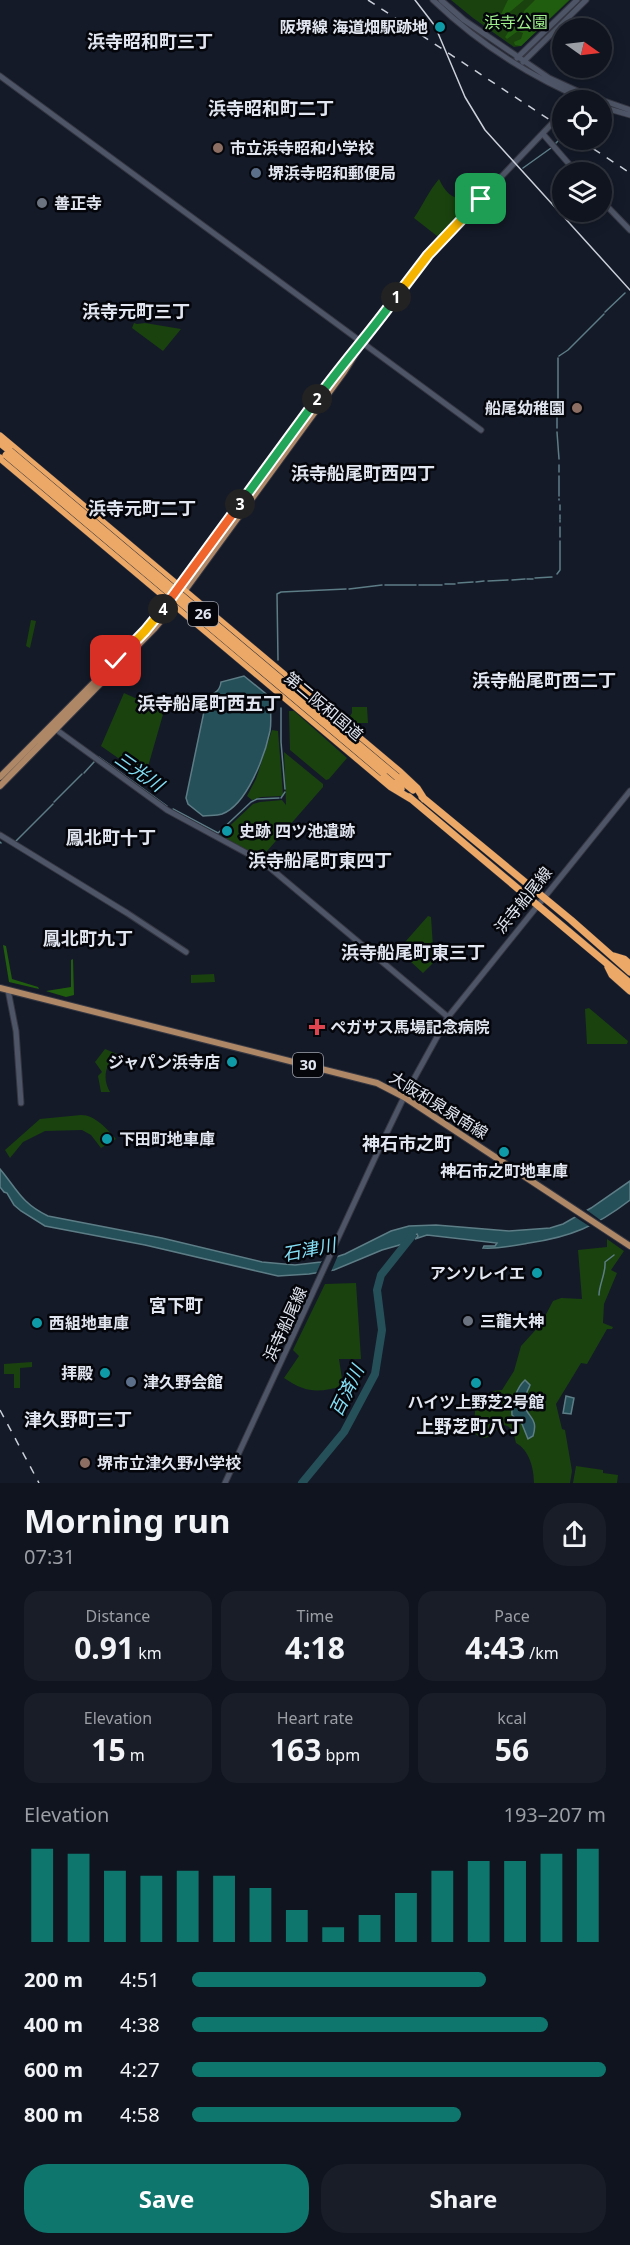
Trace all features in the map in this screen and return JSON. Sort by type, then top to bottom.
[{"type":"highway","name":"26","points":[[0,436],[400,772],[417,788],[424,799]]},
{"type":"highway","name":"第二阪和国道","points":[[0,442],[6,455],[630,983]]},
{"type":"highway","name":"第二阪和国道","points":[[0,450],[543,897],[630,972]]},
{"type":"highway","name":"26","points":[[6,455],[172,601],[391,787],[411,799]]},
{"type":"highway","points":[[612,956],[624,959],[630,964]]},
{"type":"highway","points":[[606,964],[612,975],[630,991]]},
{"type":"main road","points":[[0,786],[54,728],[154,629],[350,354],[363,342]]},
{"type":"main road","points":[[0,777],[54,728]]},
{"type":"main road","name":"大阪和泉泉南線","points":[[0,988],[369,1080],[404,1097],[630,1246]]},
{"type":"street","points":[[433,0],[460,23],[567,90]]},
{"type":"street","points":[[441,0],[519,62]]},
{"type":"street","points":[[519,62],[577,0]]},
{"type":"street","points":[[519,62],[586,0]]},
{"type":"street","points":[[0,76],[481,429]]},
{"type":"street","points":[[612,105],[630,110]]},
{"type":"street","points":[[612,110],[630,116]]},
{"type":"street","points":[[363,342],[434,248],[552,124]]},
{"type":"street","points":[[543,134],[567,162]]},
{"type":"street","points":[[612,211],[630,230]]},
{"type":"street","points":[[54,728],[167,810],[263,862],[448,1017]]},
{"type":"street","name":"浜寺船尾線","points":[[225,1483],[404,1097],[448,1017],[630,790]]},
{"type":"street","points":[[0,835],[156,931],[186,952]]},
{"type":"street","points":[[8,990],[16,1031],[21,1103]]},
{"type":"green space","name":"浜寺公園","points":[[451,0],[570,0],[521,46],[514,47]]},
{"type":"green space","points":[[508,0],[524,0],[505,16],[501,25],[493,30],[481,21],[483,18],[500,16]]},
{"type":"green space","points":[[535,0],[569,0],[521,46],[515,45],[514,42],[521,39],[523,33],[518,31],[507,39],[505,37],[512,27],[521,27],[525,22],[524,11]]},
{"type":"green space","points":[[439,179],[449,194],[465,200],[457,217],[437,236],[414,218]]},
{"type":"green space","points":[[134,323],[181,329],[163,351],[132,328]]},
{"type":"green space","points":[[31,620],[36,621],[30,648],[26,646]]},
{"type":"green space","points":[[124,693],[164,711],[145,777],[101,746]]},
{"type":"green space","points":[[352,707],[367,707],[368,723],[358,723],[355,727],[346,722],[352,713]]},
{"type":"green space","points":[[289,711],[294,711],[347,758],[329,779],[326,780],[290,750]]},
{"type":"green space","points":[[272,730],[278,731],[283,794],[252,800],[247,796],[256,779]]},
{"type":"green space","points":[[284,752],[323,784],[323,787],[261,858],[219,836],[253,804],[282,800],[286,805]]},
{"type":"green space","points":[[428,916],[431,917],[434,962],[423,973],[398,950]]},
{"type":"green space","points":[[3,945],[6,946],[12,979],[39,989],[9,982]]},
{"type":"green space","points":[[73,959],[74,995],[66,997],[46,991],[71,987],[71,960]]},
{"type":"green space","points":[[214,974],[215,982],[191,983],[191,975]]},
{"type":"green space","points":[[589,1008],[628,1041],[627,1044],[587,1044],[585,1009]]},
{"type":"green space","points":[[105,1049],[117,1054],[106,1072],[106,1082],[110,1092],[101,1092],[98,1076],[102,1072],[95,1062]]},
{"type":"green space","points":[[81,1115],[96,1120],[116,1139],[101,1148],[91,1135],[82,1130],[45,1131],[23,1142],[10,1158],[5,1150],[40,1119]]},
{"type":"green space","points":[[607,1239],[624,1251],[611,1270],[617,1273],[604,1304],[603,1323],[613,1327],[607,1329],[587,1364],[581,1363],[556,1404],[562,1429],[565,1430],[572,1471],[570,1483],[534,1483],[530,1460],[521,1446],[516,1443],[509,1427],[503,1425],[486,1438],[473,1432],[477,1402],[488,1398],[493,1391],[502,1390],[514,1371],[521,1346],[541,1324],[553,1301],[561,1298],[582,1299],[578,1250],[607,1247]]},
{"type":"green space","points":[[356,1283],[361,1359],[339,1359],[343,1386],[312,1390],[299,1387],[284,1378],[299,1356],[293,1350],[325,1284]]},
{"type":"green space","points":[[32,1362],[32,1367],[20,1368],[20,1388],[14,1388],[14,1374],[4,1374],[4,1364]]},
{"type":"green space","points":[[576,1466],[618,1475],[617,1483],[573,1483]]},
{"type":"shaded area","points":[[244,676],[270,697],[271,723],[268,741],[254,778],[239,801],[222,814],[203,816],[188,804],[186,798],[207,697],[218,690],[221,682]]},
{"type":"shaded area","points":[[0,1169],[25,1201],[48,1216],[162,1238],[262,1262],[295,1265],[321,1262],[345,1254],[391,1231],[409,1226],[436,1225],[509,1231],[550,1228],[563,1224],[591,1208],[630,1181],[630,1200],[606,1217],[570,1234],[558,1237],[506,1247],[483,1248],[484,1246],[495,1246],[497,1243],[427,1235],[415,1239],[417,1234],[403,1244],[334,1270],[278,1276],[145,1245],[45,1226],[14,1205],[7,1193],[0,1187]]},
{"type":"shaded area","points":[[525,1380],[530,1385],[525,1396],[525,1409],[535,1425],[533,1436],[528,1439],[522,1424],[512,1415],[515,1396]]},
{"type":"shaded area","points":[[566,1396],[574,1398],[571,1414],[563,1413]]},
{"type":"pier","points":[[584,1208],[603,1222],[592,1228],[572,1215]]},
{"type":"pier","points":[[339,1253],[330,1274],[315,1276],[323,1258]]},
{"type":"waterway","points":[[523,168],[551,148]]},
{"type":"waterway","name":"三光川","points":[[605,312],[625,293]]},
{"type":"waterway","name":"三光川","points":[[559,356],[604,314]]},
{"type":"waterway","name":"三光川","points":[[558,358],[558,401]]},
{"type":"waterway","name":"三光川","points":[[557,404],[557,428]]},
{"type":"waterway","name":"三光川","points":[[557,432],[559,459]]},
{"type":"waterway","name":"三光川","points":[[559,465],[559,472]]},
{"type":"waterway","name":"三光川","points":[[559,476],[559,496]]},
{"type":"waterway","name":"三光川","points":[[560,505],[560,510]]},
{"type":"waterway","name":"三光川","points":[[560,527],[560,537]]},
{"type":"waterway","name":"三光川","points":[[557,574],[560,570],[560,541]]},
{"type":"waterway","name":"三光川","points":[[535,578],[552,577]]},
{"type":"waterway","name":"三光川","points":[[512,580],[525,579]]},
{"type":"waterway","name":"三光川","points":[[527,579],[533,579]]},
{"type":"waterway","name":"三光川","points":[[488,581],[508,580]]},
{"type":"waterway","name":"三光川","points":[[476,582],[484,581]]},
{"type":"waterway","name":"三光川","points":[[458,583],[473,582]]},
{"type":"waterway","name":"三光川","points":[[445,584],[455,584]]},
{"type":"waterway","name":"三光川","points":[[349,589],[382,585]]},
{"type":"waterway","name":"三光川","points":[[385,585],[416,585]]},
{"type":"waterway","name":"三光川","points":[[419,585],[442,585]]},
{"type":"waterway","name":"三光川","points":[[278,660],[277,594],[346,589]]},
{"type":"waterway","name":"三光川","points":[[281,708],[285,789]]},
{"type":"waterway","name":"三光川","points":[[99,757],[167,806]]},
{"type":"waterway","name":"三光川","points":[[84,773],[94,762]]},
{"type":"waterway","name":"三光川","points":[[54,802],[82,774]]},
{"type":"waterway","name":"三光川","points":[[281,798],[285,792]]},
{"type":"waterway","name":"三光川","points":[[173,809],[218,833],[251,802],[257,799],[279,798]]},
{"type":"waterway","name":"三光川","points":[[16,841],[53,804]]},
{"type":"waterway","name":"百済川","points":[[302,1483],[344,1432],[375,1374],[382,1330],[377,1290],[381,1275],[412,1236]]},
{"type":"waterway","points":[[599,1295],[605,1262],[614,1255]]},
{"type":"tram line","points":[[415,0],[435,26],[465,97],[485,130],[630,290]]},
{"type":"railway","points":[[368,0],[552,121]]},
{"type":"railway","points":[[595,150],[630,173]]},
{"type":"railway","points":[[0,1410],[39,1483]]},
{"type":"place","name":"阪堺線 海道畑駅跡地","points":[[440,27]]},
{"type":"place","name":"市立浜寺昭和小学校","points":[[218,148]]},
{"type":"place","name":"堺浜寺昭和郵便局","points":[[256,173]]},
{"type":"place","name":"善正寺","points":[[42,203]]},
{"type":"place","name":"船尾幼稚園","points":[[577,408]]},
{"type":"place","name":"史跡 四ツ池遺跡","points":[[227,831]]},
{"type":"place","name":"ペガサス馬場記念病院","points":[[317,1027]]},
{"type":"place","name":"ジャパン浜寺店","points":[[232,1062]]},
{"type":"place","name":"下田町地車庫","points":[[107,1139]]},
{"type":"place","name":"神石市之町地車庫","points":[[504,1152]]},
{"type":"place","name":"アンソレイエ","points":[[537,1273]]},
{"type":"place","name":"三龍大神","points":[[468,1321]]},
{"type":"place","name":"西組地車庫","points":[[37,1323]]},
{"type":"place","name":"拝殿","points":[[105,1373]]},
{"type":"place","name":"津久野会館","points":[[131,1382]]},
{"type":"place","name":"ハイツ上野芝2号館","points":[[476,1383]]},
{"type":"place","name":"堺市立津久野小学校","points":[[85,1463]]},
{"type":"district","name":"浜寺昭和町三丁","points":[[150,42]]},
{"type":"district","name":"浜寺昭和町二丁","points":[[271,109]]},
{"type":"district","name":"浜寺元町三丁","points":[[136,312]]},
{"type":"district","name":"浜寺船尾町西四丁","points":[[363,474]]},
{"type":"district","name":"浜寺元町二丁","points":[[142,509]]},
{"type":"district","name":"浜寺船尾町西二丁","points":[[544,681]]},
{"type":"district","name":"浜寺船尾町西五丁","points":[[209,704]]},
{"type":"district","name":"鳳北町十丁","points":[[111,838]]},
{"type":"district","name":"浜寺船尾町東四丁","points":[[320,861]]},
{"type":"district","name":"鳳北町九丁","points":[[88,939]]},
{"type":"district","name":"浜寺船尾町東三丁","points":[[413,953]]},
{"type":"district","name":"神石市之町","points":[[407,1144]]},
{"type":"district","name":"宮下町","points":[[176,1306]]},
{"type":"district","name":"津久野町三丁","points":[[78,1420]]},
{"type":"district","name":"上野芝町八丁","points":[[470,1427]]},
{"type":"route","points":[[116,661],[150,626],[350,354],[363,342],[405,284],[440,241],[481,199]]},
{"type":"water label","name":"石津川","points":[[309,1250]]}]
